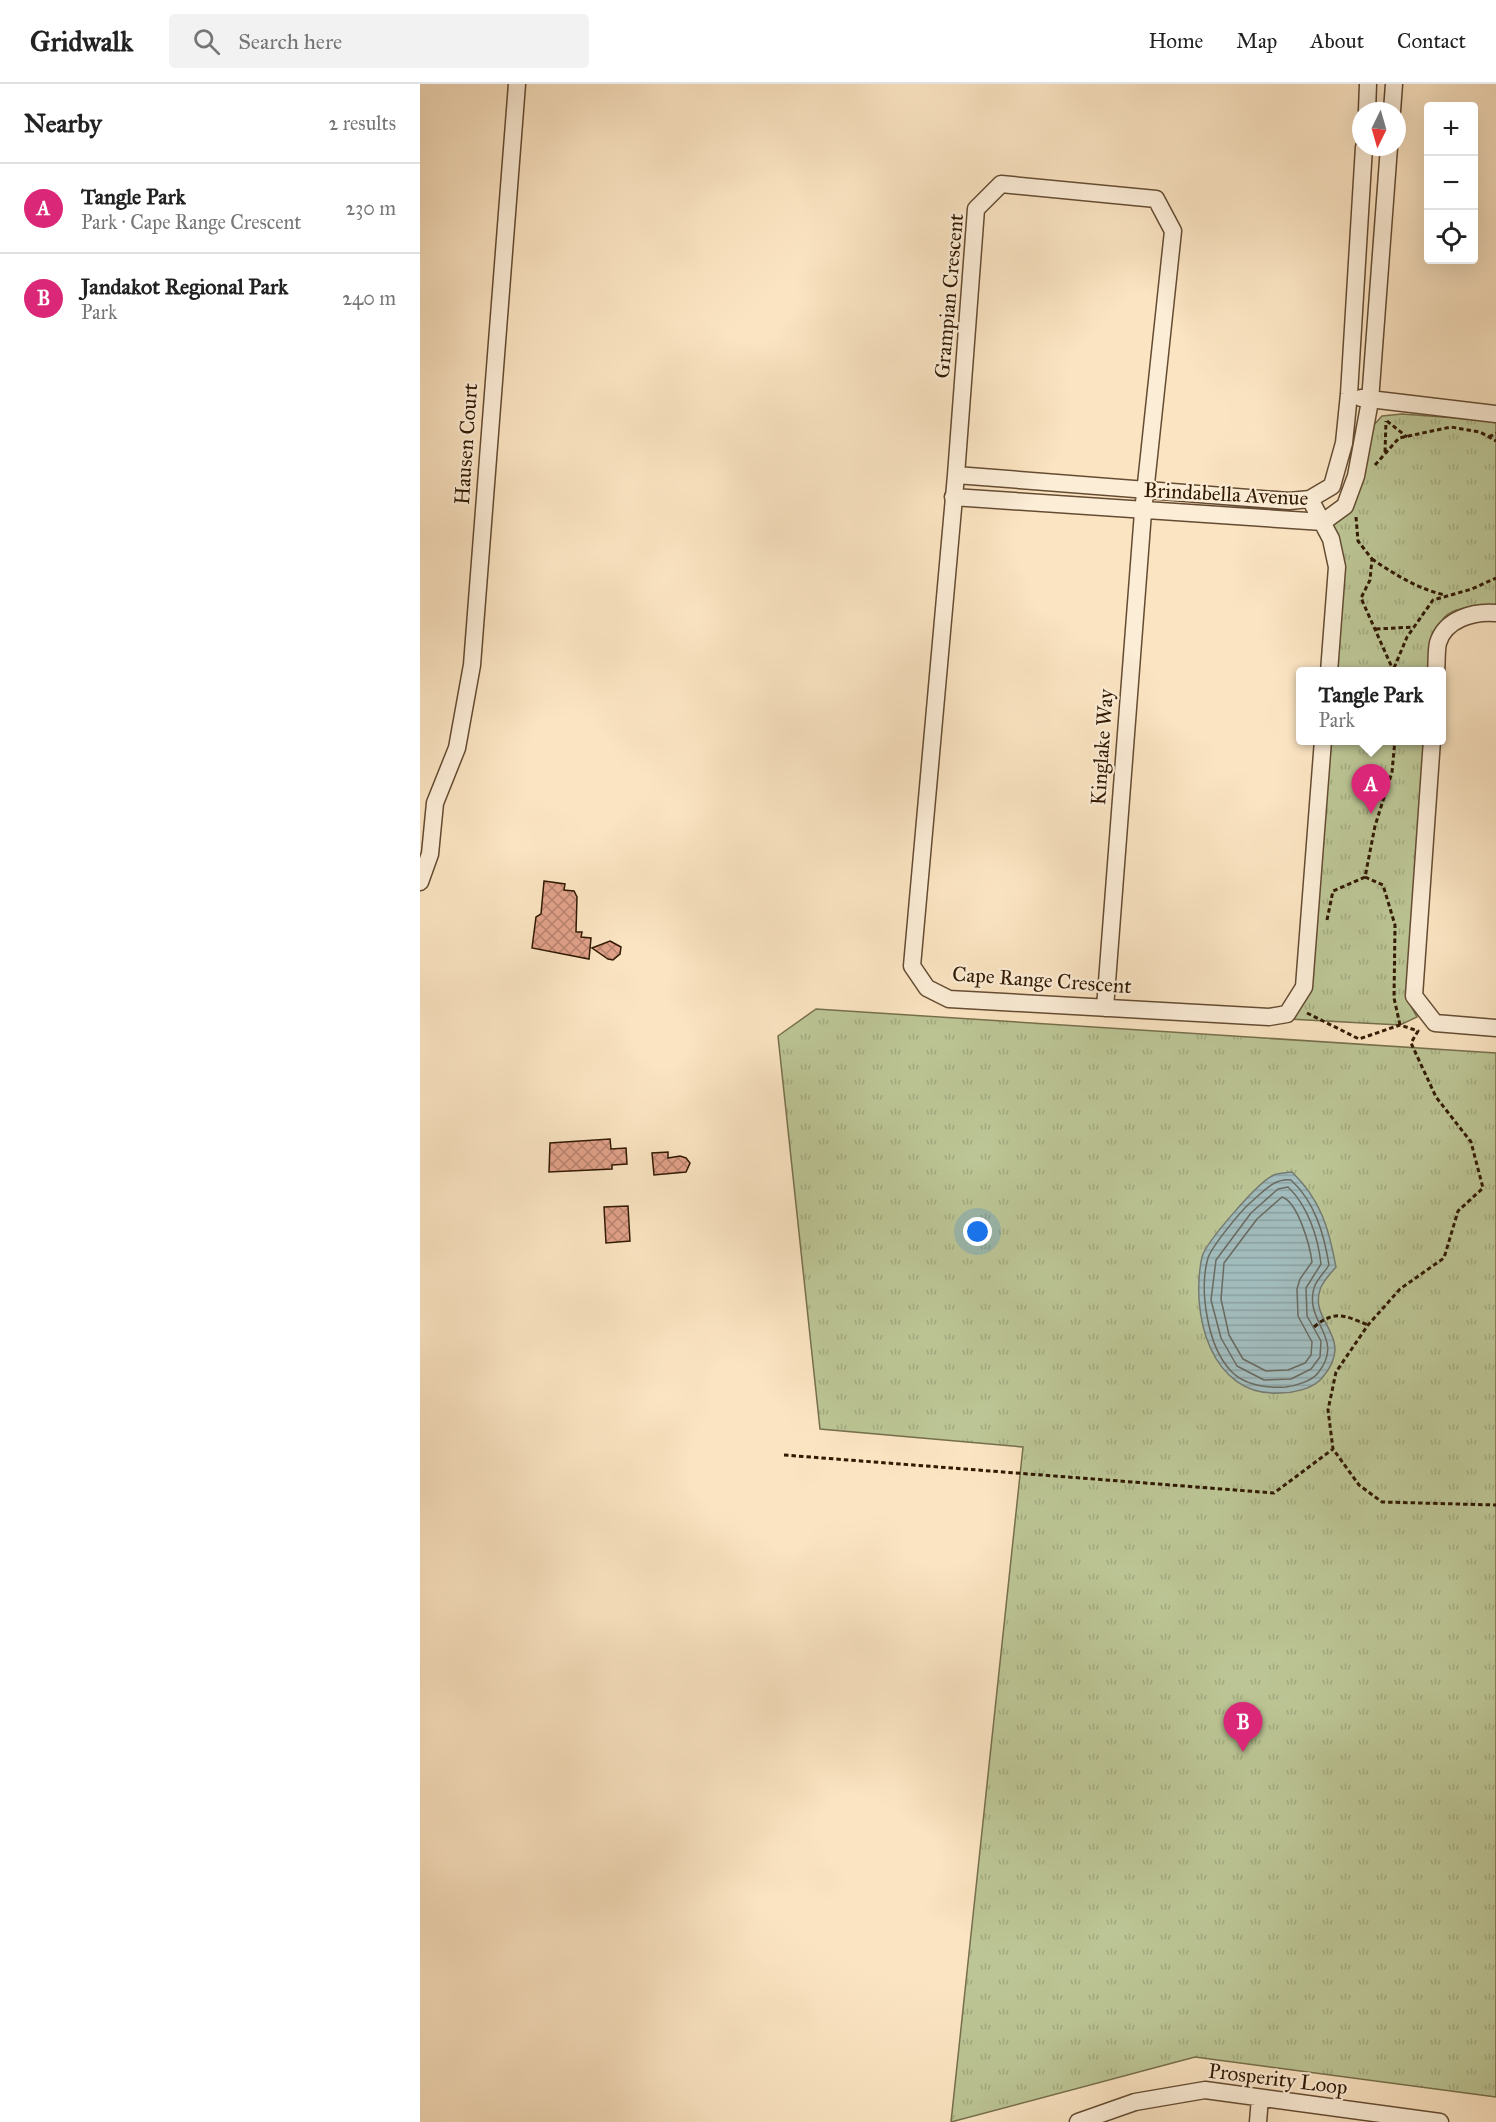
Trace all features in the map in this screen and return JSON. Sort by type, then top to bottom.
[{"type":"street","name":"Hausen Court","points":[[420,822],[435,802],[457,748],[472,665],[517,84]]},
{"type":"street","points":[[1367,102],[1368,84]]},
{"type":"street","points":[[1393,102],[1394,84]]},
{"type":"street","name":"Brindabella Avenue","points":[[956,476],[1290,501],[1310,499],[1332,486],[1344,443],[1349,394],[1363,156]]},
{"type":"street","name":"Brindabella Avenue","points":[[953,497],[1143,512],[1323,522],[1345,506],[1356,476],[1370,401],[1388,156]]},
{"type":"street","name":"Grampian Crescent","points":[[956,476],[976,210],[1001,184],[1156,199],[1173,231],[1147,490]]},
{"type":"street","points":[[1349,394],[1370,401],[1496,414]]},
{"type":"street","name":"Cape Range Crescent","points":[[956,476],[912,966],[927,988],[949,999],[1269,1017],[1287,1014],[1304,987],[1323,745]]},
{"type":"street","name":"Kinglake Way","points":[[1105,1008],[1143,512],[1147,490]]},
{"type":"street","points":[[1310,499],[1331,539],[1337,567],[1329,667]]},
{"type":"street","points":[[1436,667],[1438,642],[1455,621],[1478,612],[1496,613]]},
{"type":"street","points":[[1432,745],[1414,996],[1435,1023],[1496,1028]]},
{"type":"street","name":"Hausen Court","points":[[420,882],[430,854],[435,802]]},
{"type":"street","name":"Prosperity Loop","points":[[1078,2122],[1135,2102],[1205,2090],[1440,2122]]},
{"type":"street","points":[[1258,2122],[1260,2098]]},
{"type":"path","points":[[1385,454],[1385,419],[1407,436]]},
{"type":"path","points":[[1373,468],[1399,438],[1407,436],[1451,427],[1479,432],[1496,441]]},
{"type":"path","points":[[1489,437],[1496,433]]},
{"type":"path","points":[[1354,506],[1358,541],[1372,559],[1427,591],[1447,595]]},
{"type":"path","points":[[1372,559],[1370,580],[1361,598],[1393,667]]},
{"type":"path","points":[[1492,581],[1496,585]]},
{"type":"path","points":[[1376,629],[1414,627]]},
{"type":"path","points":[[1365,877],[1375,826],[1392,772],[1395,745]]},
{"type":"path","points":[[1325,929],[1333,891],[1365,877],[1383,885],[1395,925],[1394,998],[1400,1025]]},
{"type":"path","points":[[1310,1007],[1306,1015],[1359,1039],[1400,1025],[1418,1031],[1411,1043],[1436,1097],[1471,1142],[1483,1188],[1458,1211],[1444,1258],[1400,1289],[1368,1325],[1336,1372],[1328,1410],[1333,1449],[1359,1485],[1382,1502],[1496,1504]]},
{"type":"path","points":[[1314,1327],[1327,1316],[1336,1315],[1368,1325]]},
{"type":"path","points":[[784,1455],[1274,1493],[1333,1449]]},
{"type":"green space","points":[[1402,414],[1496,421],[1496,607],[1462,609],[1451,612],[1444,618],[1438,627],[1431,667],[1333,667],[1328,524],[1371,428],[1382,416]]},
{"type":"green space","points":[[1327,745],[1425,745],[1407,999],[1417,1017],[1400,1025],[1289,1019],[1308,989]]},
{"type":"green space","points":[[816,1009],[1496,1053],[1496,2097],[1195,2057],[951,2122],[1023,1447],[820,1429],[778,1036]]},
{"type":"water","points":[[1292,1172],[1317,1204],[1330,1240],[1336,1267],[1321,1287],[1318,1302],[1334,1341],[1335,1352],[1332,1364],[1322,1378],[1313,1385],[1285,1393],[1256,1391],[1237,1381],[1221,1366],[1210,1348],[1199,1302],[1202,1257],[1223,1226],[1257,1188],[1274,1175]]},
{"type":"building","points":[[544,881],[565,884],[564,890],[574,891],[577,897],[576,932],[582,932],[581,937],[591,938],[589,959],[532,948],[536,917],[541,914]]},
{"type":"building","points":[[610,941],[621,947],[620,954],[613,960],[592,948]]},
{"type":"building","points":[[610,1139],[611,1149],[626,1148],[627,1164],[612,1165],[612,1169],[549,1172],[550,1143]]},
{"type":"building","points":[[668,1152],[668,1158],[680,1156],[686,1158],[690,1163],[686,1172],[654,1175],[652,1153]]},
{"type":"building","points":[[628,1206],[630,1241],[606,1243],[604,1207]]},
{"type":"place","name":"Tangle Park","points":[[1371,814]]},
{"type":"place","name":"Jandakot Regional Park","points":[[1243,1752]]}]
